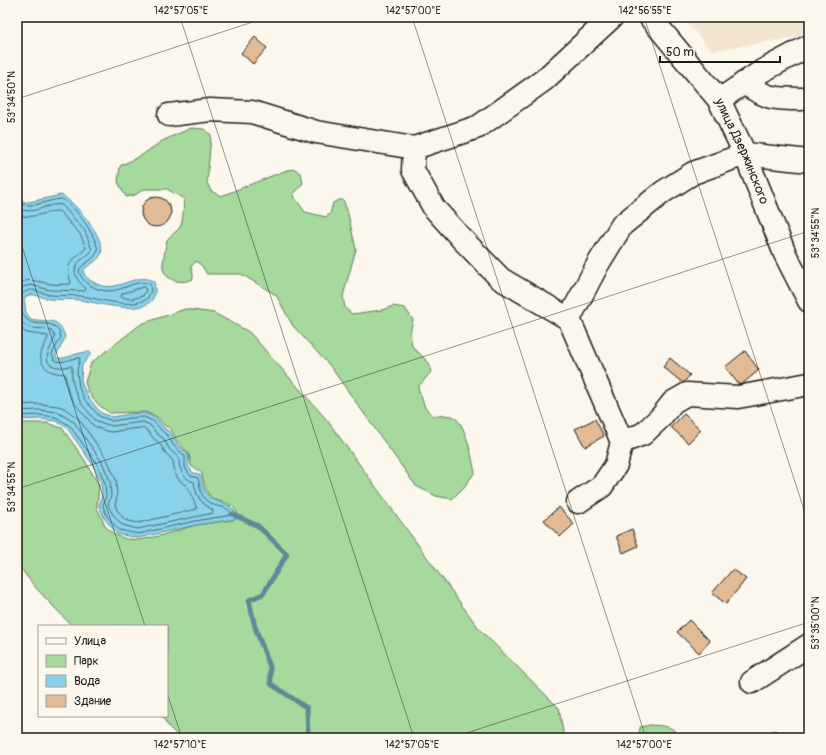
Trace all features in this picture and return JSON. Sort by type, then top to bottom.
[{"type":"street","points":[[169,115],[210,110],[252,112],[316,132],[414,148],[478,127],[544,80],[612,17]]},
{"type":"street","name":"улица Дзержинского","points":[[650,17],[719,100],[745,154],[785,254],[809,301]]},
{"type":"street","points":[[719,100],[762,72],[809,46]]},
{"type":"street","points":[[744,84],[765,96],[779,99],[802,99]]},
{"type":"street","points":[[414,148],[412,170],[434,208],[452,228],[501,279],[569,320],[622,442],[616,465],[602,486],[578,502]]},
{"type":"street","points":[[569,320],[598,264],[622,225],[663,192],[693,173],[745,154],[809,162]]},
{"type":"street","points":[[622,442],[643,434],[673,402],[687,394],[738,397],[809,384]]},
{"type":"street","points":[[752,682],[809,645]]},
{"type":"shaded area","points":[[682,17],[809,17],[809,35],[712,51]]},
{"type":"green space","points":[[191,128],[204,129],[211,135],[207,183],[211,191],[221,196],[287,170],[295,169],[301,174],[303,183],[294,194],[295,198],[305,212],[326,217],[330,214],[333,203],[343,200],[347,210],[356,249],[343,296],[345,308],[352,314],[382,310],[393,306],[405,308],[413,320],[410,333],[412,346],[429,363],[431,372],[418,387],[425,408],[434,416],[452,416],[457,419],[465,432],[475,472],[464,487],[452,499],[436,496],[416,486],[330,366],[293,326],[276,295],[241,274],[207,274],[202,266],[196,261],[191,267],[193,279],[189,281],[175,281],[167,276],[163,268],[163,263],[167,240],[179,229],[183,217],[184,199],[167,189],[144,189],[135,195],[126,197],[118,182],[120,166],[142,155],[162,141]]},
{"type":"green space","points":[[185,309],[214,313],[249,332],[327,420],[480,630],[559,708],[564,738],[180,738],[169,727],[163,717],[168,717],[168,625],[71,625],[36,588],[17,564],[17,423],[47,423],[62,428],[84,459],[99,485],[97,508],[105,526],[115,535],[126,539],[139,540],[159,536],[196,525],[236,519],[238,515],[232,506],[217,501],[208,494],[201,472],[191,466],[189,454],[177,441],[171,429],[164,425],[157,417],[145,412],[110,413],[100,406],[88,392],[85,382],[91,363],[141,324]]},
{"type":"green space","points":[[650,725],[671,728],[681,738],[639,738],[640,727]]},
{"type":"green space","points":[[774,730],[783,733],[791,738],[762,738]]},
{"type":"water","points":[[61,195],[81,212],[94,230],[102,247],[100,257],[83,271],[87,278],[102,286],[118,285],[133,280],[147,279],[154,282],[155,295],[149,303],[140,307],[128,308],[80,300],[49,299],[36,295],[29,295],[24,299],[26,313],[31,319],[52,321],[60,326],[65,338],[56,356],[57,358],[65,358],[90,352],[91,354],[82,365],[81,380],[88,397],[101,413],[113,417],[145,413],[156,418],[164,428],[171,433],[177,444],[188,454],[188,466],[193,473],[200,475],[203,488],[210,498],[230,506],[237,515],[236,519],[196,525],[138,538],[117,534],[104,518],[99,506],[102,495],[101,483],[93,465],[67,428],[56,421],[39,419],[17,420],[17,197],[25,202],[29,202]]},
{"type":"building","points":[[255,37],[267,48],[253,64],[241,53]]},
{"type":"building","points":[[156,197],[167,201],[171,212],[167,223],[156,227],[145,223],[141,212],[145,201]]},
{"type":"building","points":[[745,351],[759,370],[740,386],[725,367]]},
{"type":"building","points":[[670,358],[690,375],[683,383],[663,367]]},
{"type":"building","points":[[684,414],[701,430],[688,443],[671,427]]},
{"type":"building","points":[[595,419],[604,436],[585,447],[575,429]]},
{"type":"building","points":[[559,507],[574,524],[560,537],[544,520]]},
{"type":"building","points":[[632,529],[638,546],[623,553],[616,536]]},
{"type":"building","points":[[733,569],[746,579],[726,604],[712,593]]},
{"type":"building","points":[[689,620],[710,641],[699,653],[677,632]]},
{"type":"waterway","points":[[232,514],[258,526],[287,554],[263,594],[249,600],[255,627],[270,667],[271,684],[307,708],[308,738]]}]
